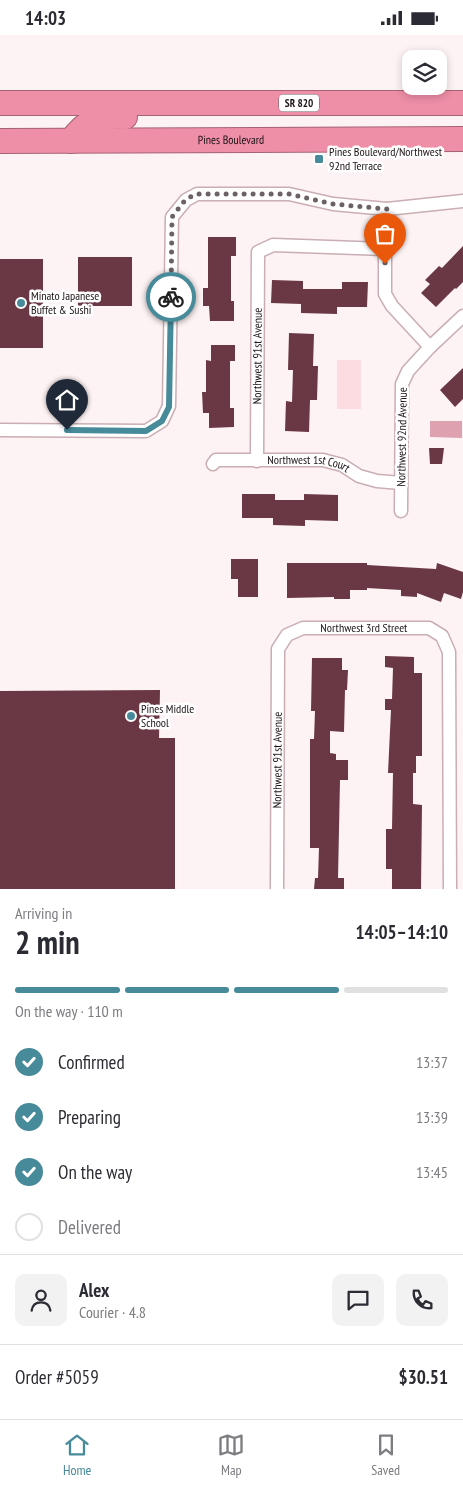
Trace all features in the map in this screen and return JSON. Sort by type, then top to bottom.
[{"type":"highway","name":"SR 820","points":[[0,103],[463,103]]},
{"type":"highway","points":[[71,141],[80,129],[95,119],[111,117],[281,119],[305,117],[321,103]]},
{"type":"highway","name":"Pines Boulevard","points":[[0,141],[463,139]]},
{"type":"street","points":[[0,430],[146,431],[162,421],[169,407],[172,217],[186,199],[197,194],[289,194],[333,204],[387,209],[463,201]]},
{"type":"street","points":[[387,209],[385,294],[392,306],[430,347]]},
{"type":"street","name":"Northwest 91st Avenue","points":[[257,461],[258,252],[273,245],[385,249]]},
{"type":"street","name":"Northwest 92nd Avenue","points":[[401,511],[402,384],[408,371],[463,316]]},
{"type":"street","name":"Northwest 1st Court","points":[[213,464],[216,460],[323,460],[342,465],[359,476],[377,481],[401,483]]},
{"type":"street","name":"Northwest 3rd Street","points":[[287,635],[304,627],[429,628],[442,636],[449,651],[450,889]]},
{"type":"street","name":"Northwest 91st Avenue","points":[[277,889],[278,649],[287,635]]},
{"type":"shaded area","points":[[337,360],[361,360],[361,409],[337,409]]},
{"type":"shaded area","points":[[430,421],[462,421],[462,438],[430,437]]},
{"type":"building","points":[[208,237],[236,237],[236,256],[231,256],[231,301],[234,301],[234,321],[210,321],[209,306],[203,306],[203,288],[208,288]]},
{"type":"building","points":[[463,246],[463,282],[436,307],[421,293],[430,284],[425,280],[439,266],[442,268]]},
{"type":"building","points":[[78,257],[132,257],[132,306],[78,306]]},
{"type":"building","name":"Minato Japanese Buffet & Sushi","points":[[0,259],[43,259],[43,348],[0,348]]},
{"type":"building","points":[[272,280],[303,281],[303,289],[342,289],[342,282],[368,282],[367,307],[337,307],[337,314],[301,313],[301,304],[271,303]]},
{"type":"building","points":[[289,333],[314,334],[313,366],[318,366],[317,400],[310,400],[309,432],[285,431],[286,401],[292,402],[293,370],[288,370]]},
{"type":"building","points":[[211,345],[235,345],[235,361],[230,361],[230,408],[234,408],[234,427],[209,428],[209,413],[203,413],[202,392],[206,392],[206,360],[211,361]]},
{"type":"building","points":[[463,368],[463,399],[455,407],[440,390]]},
{"type":"building","points":[[429,448],[444,448],[442,464],[430,464]]},
{"type":"building","points":[[242,494],[275,494],[275,500],[304,500],[304,494],[338,495],[338,521],[305,520],[305,526],[273,525],[273,518],[242,518]]},
{"type":"building","points":[[231,559],[258,559],[258,597],[238,597],[238,579],[231,579]]},
{"type":"building","points":[[287,563],[367,563],[367,565],[436,569],[437,563],[463,572],[463,592],[461,599],[444,593],[441,602],[417,593],[417,597],[401,596],[401,590],[367,588],[367,590],[350,590],[350,599],[334,599],[334,597],[287,598]]},
{"type":"building","points":[[385,656],[414,657],[414,673],[422,673],[422,756],[416,756],[416,773],[413,773],[413,804],[422,805],[421,889],[392,889],[392,869],[386,869],[386,829],[392,829],[393,773],[388,773],[391,710],[385,710],[385,699],[392,699],[393,668],[385,667]]},
{"type":"building","points":[[312,658],[342,658],[342,670],[348,670],[347,690],[345,690],[344,732],[330,731],[330,753],[336,754],[336,760],[348,760],[348,780],[340,780],[338,878],[344,878],[344,889],[314,889],[315,878],[318,878],[319,848],[310,848],[310,739],[314,739],[315,711],[311,711]]},
{"type":"building","name":"Pines Middle School","points":[[160,690],[159,738],[175,738],[175,889],[0,889],[0,691]]},
{"type":"way so far","points":[[171,297],[172,217],[186,199],[197,194],[289,194],[333,204],[387,209],[385,264]]},
{"type":"place","name":"Pines Boulevard/Northwest 92nd Terrace","points":[[319,159]]},
{"type":"place","name":"Minato Japanese Buffet & Sushi","points":[[21,303]]},
{"type":"place","name":"Pines Middle School","points":[[131,716]]},
{"type":"route","points":[[67,430],[146,431],[162,421],[169,407],[171,297]]}]
